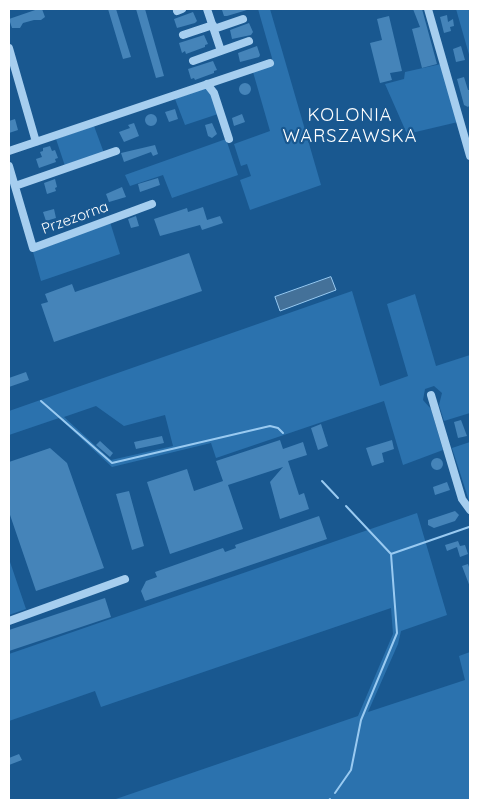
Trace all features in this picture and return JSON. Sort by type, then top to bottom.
[{"type":"street","points":[[207,9],[221,51]]},
{"type":"street","points":[[428,9],[470,156]]},
{"type":"street","points":[[183,36],[243,19]]},
{"type":"street","points":[[193,61],[249,41]]},
{"type":"street","points":[[9,48],[36,142]]},
{"type":"street","points":[[9,151],[270,63]]},
{"type":"street","points":[[207,84],[214,93],[229,139]]},
{"type":"street","points":[[15,186],[116,151]]},
{"type":"street","name":"Przezorna","points":[[9,166],[33,248],[152,204]]},
{"type":"street","points":[[431,394],[462,499],[470,510]]},
{"type":"street","points":[[9,622],[125,579]]},
{"type":"shaded area","points":[[258,9],[270,9],[321,185],[250,210],[240,180],[251,176],[247,164],[241,166],[234,144],[270,131],[253,72],[274,65]]},
{"type":"shaded area","points":[[456,9],[470,9],[470,58]]},
{"type":"shaded area","points":[[441,64],[458,122],[407,134],[385,84],[404,79],[405,72]]},
{"type":"shaded area","points":[[205,88],[210,90],[218,114],[185,125],[175,99]]},
{"type":"shaded area","points":[[94,126],[104,153],[65,166],[56,139]]},
{"type":"shaded area","points":[[226,139],[238,175],[172,198],[163,175],[130,186],[125,175]]},
{"type":"shaded area","points":[[110,222],[120,254],[41,281],[33,252]]},
{"type":"shaded area","points":[[331,277],[336,290],[280,311],[275,297]]},
{"type":"shaded area","points":[[352,291],[380,386],[408,376],[387,304],[415,294],[436,366],[470,355],[470,413],[444,421],[439,405],[442,393],[434,386],[425,389],[423,400],[431,409],[443,450],[403,465],[384,401],[216,458],[211,443],[112,467],[59,418],[9,435],[9,411]],"holes":[[[96,406],[124,426],[165,415],[173,446],[111,460],[64,417]]]},
{"type":"shaded area","points":[[470,442],[470,504],[452,448]]},
{"type":"shaded area","points":[[417,513],[447,615],[401,631],[398,644],[368,712],[465,680],[459,656],[470,652],[470,800],[113,800],[358,716],[393,634],[391,608],[101,707],[95,691],[9,721],[9,654]]},
{"type":"shaded area","points":[[9,559],[26,609],[9,615]]},
{"type":"building","points":[[42,9],[45,17],[41,20],[23,23],[20,28],[12,28],[9,19]]},
{"type":"building","points":[[108,9],[116,9],[131,57],[123,59]]},
{"type":"building","points":[[136,9],[145,9],[164,76],[156,78]]},
{"type":"building","points":[[413,9],[422,9],[437,64],[422,68],[412,29],[420,27]]},
{"type":"building","points":[[222,10],[247,10],[224,16]]},
{"type":"building","points":[[193,12],[197,21],[195,23],[177,28],[174,19]]},
{"type":"building","points":[[447,15],[448,22],[453,19],[454,26],[450,27],[451,31],[444,33],[440,17]]},
{"type":"building","points":[[389,16],[402,71],[390,73],[392,80],[380,83],[370,43],[382,40],[377,19]]},
{"type":"building","points":[[249,23],[253,32],[251,35],[232,39],[230,30]]},
{"type":"building","points":[[204,35],[208,44],[205,47],[186,54],[185,51],[182,53],[179,43]]},
{"type":"building","points":[[257,46],[259,57],[240,62],[238,53]]},
{"type":"building","points":[[461,46],[465,60],[456,62],[453,49]]},
{"type":"building","points":[[213,61],[217,70],[214,73],[195,80],[194,78],[191,79],[188,69]]},
{"type":"building","points":[[464,77],[468,90],[470,90],[470,105],[468,107],[464,105],[457,79]]},
{"type":"building","points":[[243,83],[247,83],[251,89],[247,95],[243,95],[239,91],[239,87]]},
{"type":"building","points":[[175,109],[178,119],[169,122],[165,112]]},
{"type":"building","points":[[151,114],[157,120],[151,126],[145,120]]},
{"type":"building","points":[[242,114],[245,122],[234,126],[232,118]]},
{"type":"building","points":[[15,119],[18,130],[9,133],[9,121]]},
{"type":"building","points":[[134,123],[139,136],[124,142],[119,132],[130,128],[128,125]]},
{"type":"building","points":[[212,123],[217,134],[212,138],[208,136],[205,125]]},
{"type":"building","points":[[155,145],[158,154],[153,156],[151,152],[124,162],[121,153]]},
{"type":"building","points":[[50,146],[52,151],[55,150],[58,158],[55,159],[56,162],[39,168],[36,159],[42,157],[40,152],[43,151],[43,148]]},
{"type":"building","points":[[158,178],[160,185],[140,192],[138,184]]},
{"type":"building","points":[[55,179],[56,191],[47,194],[44,183]]},
{"type":"building","points":[[122,187],[126,197],[109,202],[106,194]]},
{"type":"building","points":[[203,207],[207,220],[220,216],[223,223],[202,230],[200,225],[160,236],[154,219],[187,208],[188,212]]},
{"type":"building","points":[[54,209],[56,218],[46,221],[43,212]]},
{"type":"building","points":[[136,216],[139,226],[131,228],[128,219]]},
{"type":"building","points":[[189,253],[202,291],[54,342],[41,304],[48,302],[45,294],[72,284],[75,292]]},
{"type":"building","points":[[26,372],[29,380],[9,387],[9,378]]},
{"type":"building","points":[[461,420],[467,436],[458,438],[454,422]]},
{"type":"building","points":[[321,424],[328,446],[318,450],[311,428]]},
{"type":"building","points":[[162,436],[164,443],[136,449],[134,442]]},
{"type":"building","points":[[280,440],[283,449],[303,442],[307,455],[288,461],[299,495],[304,493],[309,509],[280,519],[270,482],[283,467],[228,485],[243,529],[170,554],[147,482],[187,469],[194,491],[223,481],[216,461]]},
{"type":"building","points":[[392,440],[394,449],[382,453],[384,462],[372,466],[366,448]]},
{"type":"building","points":[[100,441],[113,453],[110,457],[96,445]]},
{"type":"building","points":[[50,448],[67,463],[104,568],[36,591],[9,512],[9,462]]},
{"type":"building","points":[[437,458],[443,464],[437,470],[431,464]]},
{"type":"building","points":[[447,482],[450,490],[435,495],[433,487]]},
{"type":"building","points":[[129,491],[144,546],[132,550],[116,494]]},
{"type":"building","points":[[455,511],[459,515],[455,521],[434,528],[428,525],[428,520]]},
{"type":"building","points":[[319,516],[327,539],[145,601],[141,591],[146,581],[157,577],[155,572],[223,548],[225,552],[236,548],[235,545]]},
{"type":"building","points":[[458,541],[460,546],[465,545],[468,554],[460,557],[457,547],[447,551],[445,545]]},
{"type":"building","points":[[468,564],[470,570],[470,587],[462,566]]},
{"type":"building","points":[[105,598],[111,617],[9,651],[9,630]]},
{"type":"building","points":[[19,754],[22,760],[9,765],[9,758]]},
{"type":"waterway","points":[[41,401],[112,463],[270,426],[278,428],[283,433]]},
{"type":"waterway","points":[[322,481],[338,498]]},
{"type":"waterway","points":[[335,793],[351,770],[361,720],[397,633],[391,554],[346,506]]},
{"type":"waterway","points":[[391,554],[469,527]]},
{"type":"district","name":"KOLONIA WARSZAWSKA","points":[[350,126]]}]
